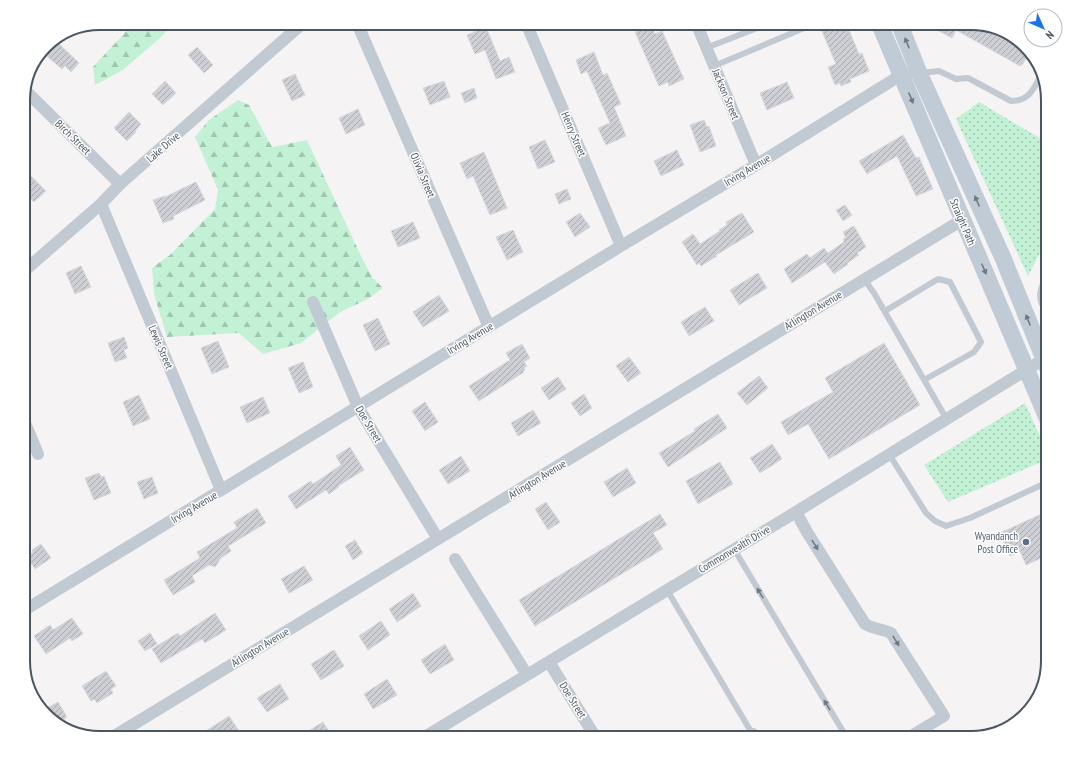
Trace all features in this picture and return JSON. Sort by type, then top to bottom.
[{"type":"main road","name":"Straight Path","points":[[882,30],[1041,403]]},
{"type":"main road","name":"Straight Path","points":[[902,30],[919,73],[1003,258],[1041,352]]},
{"type":"street","name":"Lake Drive","points":[[30,266],[100,204],[120,184],[295,30]]},
{"type":"street","name":"Olivia Street","points":[[360,30],[489,327]]},
{"type":"street","name":"Henry Street","points":[[529,30],[621,246]]},
{"type":"street","name":"Jackson Street","points":[[699,30],[756,165]]},
{"type":"street","name":"Irving Avenue","points":[[30,606],[756,165],[901,75],[919,73]]},
{"type":"street","name":"Birch Street","points":[[30,96],[120,184]]},
{"type":"street","name":"Lewis Street","points":[[100,204],[221,490]]},
{"type":"street","name":"Arlington Avenue","points":[[123,731],[962,220]]},
{"type":"street","name":"Doe Street","points":[[313,302],[358,407],[438,539]]},
{"type":"street","name":"Commonwealth Drive","points":[[435,731],[734,548],[796,512],[1027,369],[1041,365]]},
{"type":"street","points":[[30,435],[38,454]]},
{"type":"street","points":[[796,512],[865,624],[871,628],[885,630],[891,633],[944,716],[919,731]]},
{"type":"street","points":[[455,559],[527,675]]},
{"type":"street","name":"Doe Street","points":[[549,662],[592,731]]},
{"type":"lane","points":[[706,48],[752,30]]},
{"type":"lane","points":[[714,66],[799,30]]},
{"type":"lane","points":[[919,73],[939,71],[956,78],[968,78],[1011,100],[1025,98],[1031,92],[1038,80]]},
{"type":"lane","points":[[864,279],[885,311],[946,418]]},
{"type":"lane","points":[[885,311],[938,279],[950,282],[981,342],[974,352],[924,380]]},
{"type":"lane","points":[[889,454],[926,513],[935,521],[946,526],[970,518],[1041,485]]},
{"type":"lane","points":[[734,548],[843,731]]},
{"type":"lane","points":[[667,590],[748,731]]},
{"type":"green space","points":[[127,30],[168,30],[123,70],[95,85],[93,67]]},
{"type":"green space","points":[[238,100],[249,105],[272,147],[307,140],[361,256],[372,277],[383,288],[368,299],[340,312],[301,343],[263,354],[239,333],[167,337],[154,294],[152,268],[170,255],[215,209],[218,190],[195,137],[209,120]]},
{"type":"green space","points":[[979,102],[1041,139],[1041,251],[1028,276],[956,119]]},
{"type":"green space","points":[[1025,403],[1041,438],[1041,462],[948,502],[924,465]]},
{"type":"building","points":[[479,30],[487,30],[500,61],[509,57],[515,72],[496,79],[485,50],[475,54],[467,35]]},
{"type":"building","points":[[640,30],[653,30],[655,34],[662,31],[684,79],[669,86],[668,82],[659,86],[635,32]]},
{"type":"building","points":[[821,30],[849,30],[859,54],[862,53],[869,71],[850,79],[851,82],[841,86],[840,83],[835,85],[828,67],[836,64]]},
{"type":"building","points":[[937,30],[956,30],[952,38]]},
{"type":"building","points":[[956,30],[989,32],[1006,39],[1014,44],[1027,57],[1022,65],[1021,64],[1020,66]]},
{"type":"building","points":[[59,44],[79,63],[71,72],[65,66],[62,69],[46,55]]},
{"type":"building","points":[[197,47],[213,65],[204,73],[188,55]]},
{"type":"building","points":[[594,52],[603,75],[607,73],[621,104],[614,107],[626,136],[606,145],[598,128],[610,123],[587,71],[581,74],[576,60]]},
{"type":"building","points":[[295,74],[305,95],[292,101],[282,80]]},
{"type":"building","points":[[165,81],[176,93],[163,105],[152,94]]},
{"type":"building","points":[[444,81],[450,97],[430,105],[423,88]]},
{"type":"building","points":[[787,82],[794,98],[767,110],[760,93]]},
{"type":"building","points":[[474,88],[477,98],[465,103],[461,93]]},
{"type":"building","points":[[358,109],[365,125],[346,134],[339,118]]},
{"type":"building","points":[[129,112],[141,124],[135,131],[136,132],[127,141],[114,128]]},
{"type":"building","points":[[704,120],[707,127],[709,126],[716,146],[700,152],[690,125]]},
{"type":"building","points":[[903,135],[916,158],[919,157],[933,189],[916,196],[897,156],[867,174],[859,161]]},
{"type":"building","points":[[545,140],[555,162],[538,169],[529,147]]},
{"type":"building","points":[[677,150],[684,165],[661,176],[654,161]]},
{"type":"building","points":[[484,152],[507,208],[490,215],[473,176],[467,179],[460,163]]},
{"type":"building","points":[[30,175],[46,191],[34,202],[30,198]]},
{"type":"building","points":[[196,182],[205,200],[173,216],[174,219],[163,223],[153,200],[165,197]]},
{"type":"building","points":[[567,189],[571,199],[559,204],[555,194]]},
{"type":"building","points":[[845,205],[852,215],[843,221],[836,210]]},
{"type":"building","points":[[580,213],[590,227],[575,237],[566,222]]},
{"type":"building","points":[[742,213],[754,232],[701,266],[699,263],[697,265],[682,242],[693,234],[700,244],[720,231],[719,230],[727,225],[726,222]]},
{"type":"building","points":[[413,222],[420,238],[398,247],[391,231]]},
{"type":"building","points":[[854,226],[866,247],[857,253],[859,255],[834,274],[825,262],[792,283],[784,269],[807,254],[810,258],[824,248],[828,253],[844,242],[843,239],[846,238],[843,232]]},
{"type":"building","points":[[513,230],[523,252],[507,260],[496,237]]},
{"type":"building","points":[[81,266],[91,287],[75,294],[66,273]]},
{"type":"building","points":[[758,273],[767,288],[739,305],[730,290]]},
{"type":"building","points":[[439,295],[449,311],[423,327],[413,312]]},
{"type":"building","points":[[705,307],[714,321],[689,336],[681,322]]},
{"type":"building","points":[[378,318],[390,344],[375,351],[363,325]]},
{"type":"building","points":[[124,337],[128,348],[124,350],[127,358],[115,362],[108,343]]},
{"type":"building","points":[[218,341],[229,367],[212,374],[201,348]]},
{"type":"building","points":[[884,343],[920,405],[829,459],[808,424],[788,435],[781,422],[833,392],[825,378]]},
{"type":"building","points":[[522,344],[530,358],[524,362],[527,366],[524,368],[524,372],[479,401],[469,386],[510,360],[506,353]]},
{"type":"building","points":[[629,357],[641,373],[628,382],[616,366]]},
{"type":"building","points":[[303,362],[313,387],[299,393],[288,368]]},
{"type":"building","points":[[759,376],[768,388],[747,405],[737,393]]},
{"type":"building","points":[[558,377],[566,389],[549,400],[541,388]]},
{"type":"building","points":[[584,394],[592,408],[580,416],[571,403]]},
{"type":"building","points":[[139,395],[150,419],[133,426],[123,402]]},
{"type":"building","points":[[263,397],[270,413],[247,423],[240,407]]},
{"type":"building","points":[[425,402],[438,422],[425,431],[412,411]]},
{"type":"building","points":[[533,410],[541,423],[518,436],[511,423]]},
{"type":"building","points":[[718,414],[727,428],[668,467],[659,453],[695,431],[694,429]]},
{"type":"building","points":[[772,444],[782,459],[760,473],[750,458]]},
{"type":"building","points":[[350,447],[364,470],[338,486],[339,487],[329,494],[326,490],[296,509],[288,496],[311,481],[313,484],[341,465],[336,456]]},
{"type":"building","points":[[461,456],[470,471],[448,484],[439,470]]},
{"type":"building","points":[[720,462],[733,484],[698,504],[686,481]]},
{"type":"building","points":[[627,468],[636,483],[613,497],[604,482]]},
{"type":"building","points":[[99,473],[101,477],[104,476],[111,493],[94,500],[85,478]]},
{"type":"building","points":[[152,477],[158,493],[144,499],[137,482]]},
{"type":"building","points":[[546,502],[560,522],[548,530],[535,509]]},
{"type":"building","points":[[257,508],[266,523],[228,546],[231,551],[221,558],[215,567],[209,565],[192,576],[195,582],[173,595],[164,580],[200,558],[197,552],[237,528],[234,522]]},
{"type":"building","points":[[660,514],[667,525],[653,533],[663,549],[535,626],[519,600]]},
{"type":"building","name":"Wyandanch Post Office","points":[[1041,514],[1041,558],[1026,565],[1020,551],[1010,556],[1000,533]]},
{"type":"building","points":[[355,540],[363,553],[353,560],[345,546]]},
{"type":"building","points":[[41,544],[51,558],[35,569],[30,562],[30,554],[33,552],[32,550]]},
{"type":"building","points":[[304,566],[313,580],[289,593],[281,579]]},
{"type":"building","points":[[413,593],[421,606],[397,622],[389,609]]},
{"type":"building","points":[[215,613],[226,630],[205,643],[202,639],[161,663],[152,649],[178,633],[180,636]]},
{"type":"building","points":[[72,618],[83,634],[72,641],[70,638],[46,654],[34,636],[50,625],[53,630]]},
{"type":"building","points":[[381,621],[390,635],[368,650],[359,636]]},
{"type":"building","points":[[150,633],[157,644],[145,651],[138,641]]},
{"type":"building","points":[[445,644],[454,660],[430,674],[421,660]]},
{"type":"building","points":[[334,650],[344,666],[321,680],[311,664]]},
{"type":"building","points":[[106,671],[116,686],[111,689],[113,693],[97,703],[94,699],[91,701],[82,686]]},
{"type":"building","points":[[387,679],[397,695],[373,709],[364,694]]},
{"type":"building","points":[[280,684],[289,699],[267,712],[257,698]]},
{"type":"building","points":[[58,702],[67,717],[64,719],[65,722],[57,717],[48,708]]},
{"type":"building","points":[[229,716],[239,731],[206,731]]},
{"type":"building","points":[[323,722],[329,731],[308,731]]},
{"type":"place","name":"Wyandanch Post Office","points":[[1026,542]]}]
